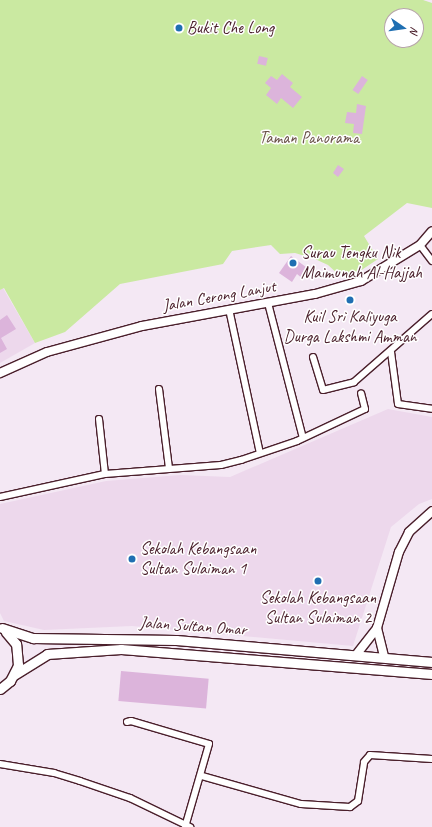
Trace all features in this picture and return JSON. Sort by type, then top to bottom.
[{"type":"main road","name":"Jalan Sultan Omar","points":[[1,628],[33,638],[176,640],[356,654],[432,662]]},
{"type":"main road","points":[[1,628],[10,635],[17,649],[18,665],[14,675]]},
{"type":"main road","points":[[0,688],[14,675],[47,654],[121,649],[432,674]]},
{"type":"street","name":"Jalan Cerong Lanjut","points":[[0,373],[54,350],[142,326],[268,303],[361,281],[420,244],[432,231]]},
{"type":"street","points":[[420,244],[432,261]]},
{"type":"street","points":[[268,303],[303,438]]},
{"type":"street","points":[[229,309],[260,453]]},
{"type":"street","points":[[313,357],[322,388],[326,390],[358,380],[432,314]]},
{"type":"street","points":[[391,352],[398,404],[432,409]]},
{"type":"street","points":[[160,389],[169,468]]},
{"type":"street","points":[[0,497],[105,474],[221,465],[303,438],[364,409],[361,392]]},
{"type":"street","points":[[99,419],[105,474]]},
{"type":"street","points":[[356,654],[377,628],[399,552],[416,524],[432,511]]},
{"type":"street","points":[[377,628],[384,657]]},
{"type":"street","points":[[0,764],[54,773],[80,780],[130,798],[187,826],[202,776],[209,744],[131,721],[127,722]]},
{"type":"street","points":[[202,776],[301,804],[350,807],[358,801],[364,762],[370,755],[432,759]]},
{"type":"shaded area","points":[[3,288],[35,343],[0,363],[0,290]]},
{"type":"shaded area","points":[[388,409],[432,417],[432,499],[419,504],[391,527],[353,646],[132,626],[44,630],[4,621],[0,613],[0,504],[106,481],[180,475],[230,477]]},
{"type":"green space","name":"Taman Panorama","points":[[0,0],[423,0],[432,3],[432,208],[407,203],[364,236],[378,259],[360,271],[339,275],[328,265],[315,259],[295,253],[280,254],[271,245],[232,251],[223,264],[120,284],[65,332],[35,343],[4,288],[0,290]]},
{"type":"building","points":[[259,56],[268,58],[266,66],[257,64]]},
{"type":"building","points":[[282,74],[293,83],[290,87],[302,97],[293,108],[281,98],[277,104],[266,95],[271,88],[265,83],[271,76],[277,80]]},
{"type":"building","points":[[362,76],[368,80],[358,94],[352,90]]},
{"type":"building","points":[[357,104],[366,106],[362,134],[353,133],[354,124],[345,123],[347,112],[356,113]]},
{"type":"building","points":[[338,165],[344,169],[338,177],[333,173]]},
{"type":"building","name":"Surau Tengku Nik Maimunah Al-Hajjah","points":[[291,256],[310,270],[303,279],[297,274],[292,282],[279,273]]},
{"type":"building","points":[[7,315],[16,329],[1,338],[7,349],[0,353],[0,320]]},
{"type":"building","points":[[121,671],[209,679],[206,709],[118,701]]},
{"type":"place","name":"Bukit Che Long","points":[[179,28]]},
{"type":"place","name":"Surau Tengku Nik Maimunah Al-Hajjah","points":[[293,263]]},
{"type":"place","name":"Kuil Sri Kaliyuga Durga Lakshmi Amman","points":[[350,300]]},
{"type":"place","name":"Sekolah Kebangsaan Sultan Sulaiman 1","points":[[132,559]]},
{"type":"place","name":"Sekolah Kebangsaan Sultan Sulaiman 2","points":[[318,581]]}]
